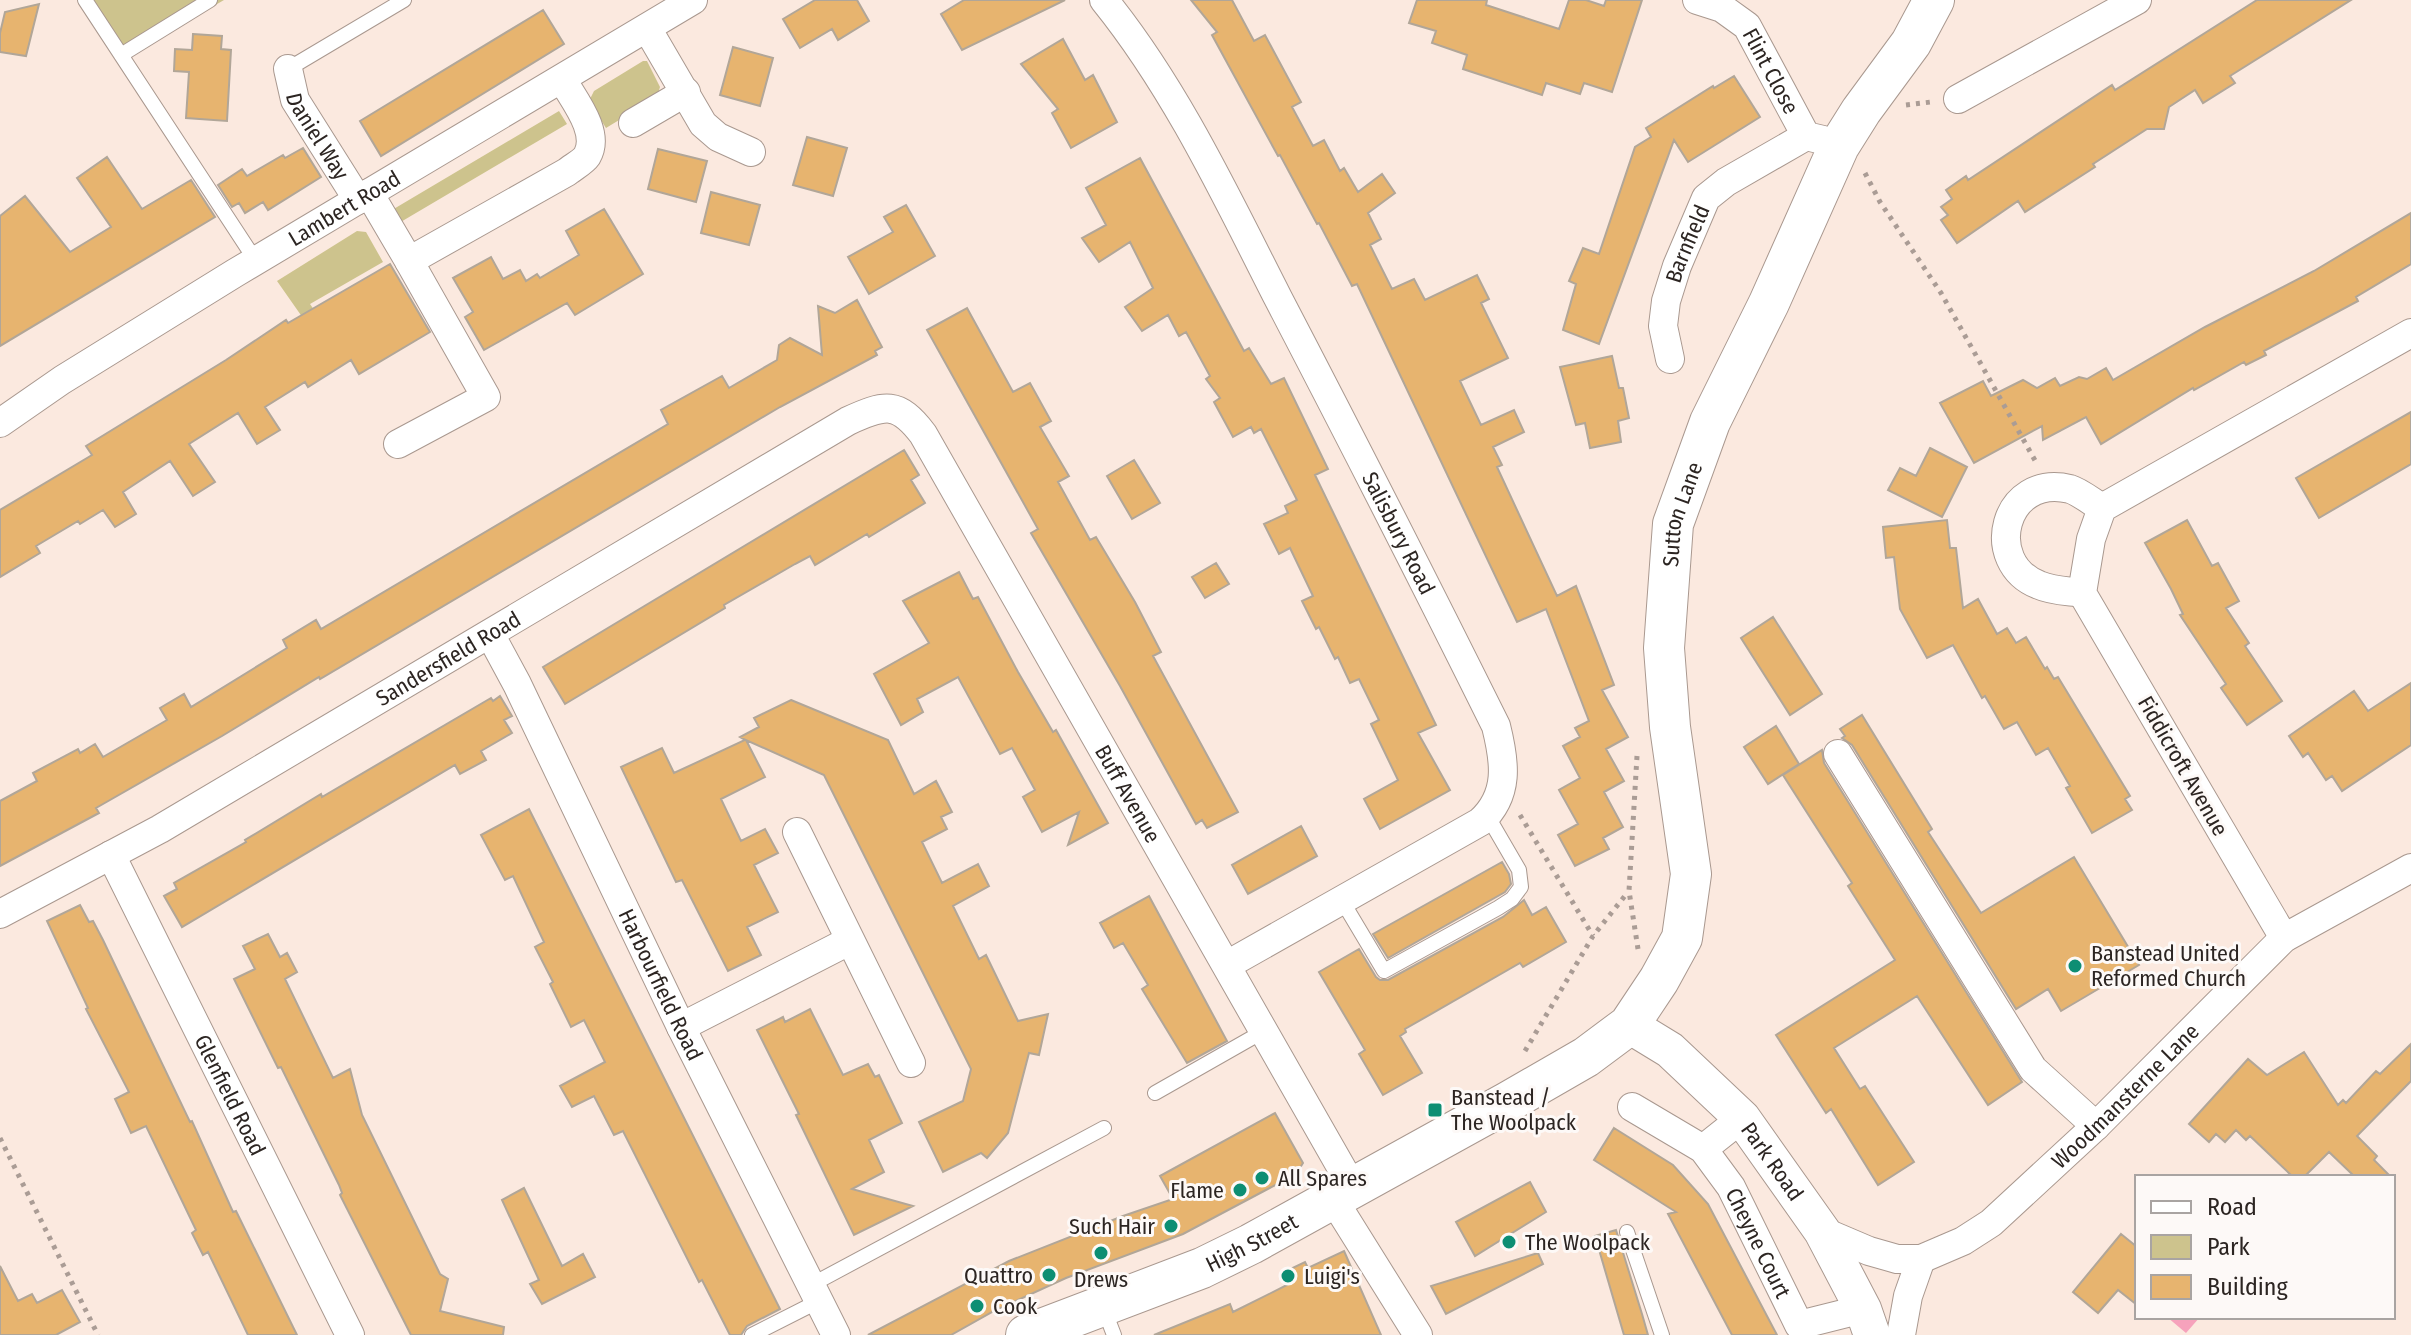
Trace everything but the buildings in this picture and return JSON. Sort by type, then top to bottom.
[{"type":"main road","name":"Sutton Lane","points":[[1629,1025],[1682,938],[1691,874],[1670,727],[1664,648],[1673,524],[1710,422],[1769,303],[1822,141],[1861,111],[1911,43],[1934,0]]},
{"type":"main road","name":"Sutton Lane","points":[[1911,43],[1956,0]]},
{"type":"main road","name":"High Street","points":[[1026,1335],[1108,1320],[1343,1194],[1586,1057],[1629,1025]]},
{"type":"street","name":"Salisbury Road","points":[[1104,0],[1148,58],[1210,165],[1397,528],[1496,726],[1504,756],[1503,787]]},
{"type":"street","name":"Flint Close","points":[[1697,0],[1722,8],[1747,26],[1822,141]]},
{"type":"street","points":[[1958,99],[2137,0]]},
{"type":"street","name":"Lambert Road","points":[[0,423],[62,380],[256,261],[647,28],[679,3]]},
{"type":"street","points":[[647,28],[703,124],[718,137],[751,152]]},
{"type":"street","name":"Daniel Way","points":[[288,69],[295,100],[409,261],[486,397],[398,444]]},
{"type":"street","points":[[409,261],[567,172],[586,158],[592,142],[588,125],[562,79]]},
{"type":"street","points":[[633,123],[686,92]]},
{"type":"street","name":"Barnfield","points":[[1670,359],[1663,326],[1666,301],[1677,266],[1706,198],[1726,182],[1822,141]]},
{"type":"street","points":[[2102,508],[2072,489],[2045,487],[2018,500],[2005,528],[2007,552],[2018,570],[2038,585],[2082,593],[2091,539],[2102,508],[2411,333]]},
{"type":"street","name":"Sandersfield Road","points":[[0,914],[160,829],[848,421],[873,410],[894,408]]},
{"type":"street","name":"Buff Avenue","points":[[894,408],[909,415],[923,434],[1227,965],[1264,1031],[1343,1194],[1418,1335]]},
{"type":"street","name":"Fiddicroft Avenue","points":[[2082,593],[2284,938]]},
{"type":"street","name":"Harbourfield Road","points":[[490,634],[517,684],[681,1027],[836,1335]]},
{"type":"street","points":[[1838,754],[2033,1069],[2096,1126]]},
{"type":"street","points":[[1227,965],[1480,822],[1494,808],[1503,787]]},
{"type":"street","points":[[797,832],[911,1063]]},
{"type":"street","name":"Glenfield Road","points":[[111,855],[350,1335]]},
{"type":"street","name":"Woodmansterne Lane","points":[[1822,1231],[1897,1259],[1921,1259],[1963,1241],[1991,1223],[2096,1126],[2284,938],[2411,868]]},
{"type":"street","points":[[681,1027],[849,941]]},
{"type":"street","name":"Park Road","points":[[1629,1025],[1670,1050],[1742,1118],[1822,1231],[1867,1322]]},
{"type":"street","name":"Cheyne Court","points":[[1632,1107],[1703,1149],[1731,1187],[1799,1330],[1867,1322]]},
{"type":"street","points":[[1703,1149],[1742,1118]]},
{"type":"street","points":[[1901,1335],[1908,1296],[1921,1259]]},
{"type":"lane","points":[[85,0],[256,261]]},
{"type":"lane","points":[[121,55],[210,0]]},
{"type":"lane","points":[[288,69],[404,0]]},
{"type":"lane","points":[[1341,899],[1384,971],[1498,908],[1512,899],[1521,887],[1519,870],[1487,815]]},
{"type":"lane","points":[[1155,1093],[1264,1031]]},
{"type":"lane","points":[[752,1335],[815,1293],[1104,1128]]},
{"type":"lane","points":[[1627,1232],[1662,1335]]},
{"type":"path","points":[[1822,141],[1856,157],[1880,202],[1941,293],[2041,471],[2045,487]]},
{"type":"path","points":[[1503,787],[1593,936]]},
{"type":"path","points":[[1525,1051],[1593,936],[1629,891]]},
{"type":"path","points":[[0,1138],[98,1335]]},
{"type":"green space","points":[[91,0],[224,0],[126,57]]},
{"type":"green space","points":[[647,61],[660,87],[657,97],[606,128],[589,101],[594,91]]},
{"type":"green space","points":[[559,111],[567,124],[399,223],[392,210]]},
{"type":"green space","points":[[357,231],[366,232],[383,262],[310,304],[327,329],[312,331],[277,281]]},
{"type":"shaded area","points":[[2169,1319],[2198,1319],[2186,1333]]},
{"type":"place","name":"Banstead United Reformed Church","points":[[2075,966]]},
{"type":"place","name":"Banstead / The Woolpack","points":[[1435,1110]]},
{"type":"place","name":"All Spares","points":[[1262,1178]]},
{"type":"place","name":"Flame","points":[[1240,1190]]},
{"type":"place","name":"Such Hair","points":[[1171,1226]]},
{"type":"place","name":"The Woolpack","points":[[1509,1242]]},
{"type":"place","name":"Drews","points":[[1101,1253]]},
{"type":"place","name":"Quattro","points":[[1049,1275]]},
{"type":"place","name":"Luigi's","points":[[1288,1276]]},
{"type":"place","name":"Cook","points":[[977,1306]]}]
